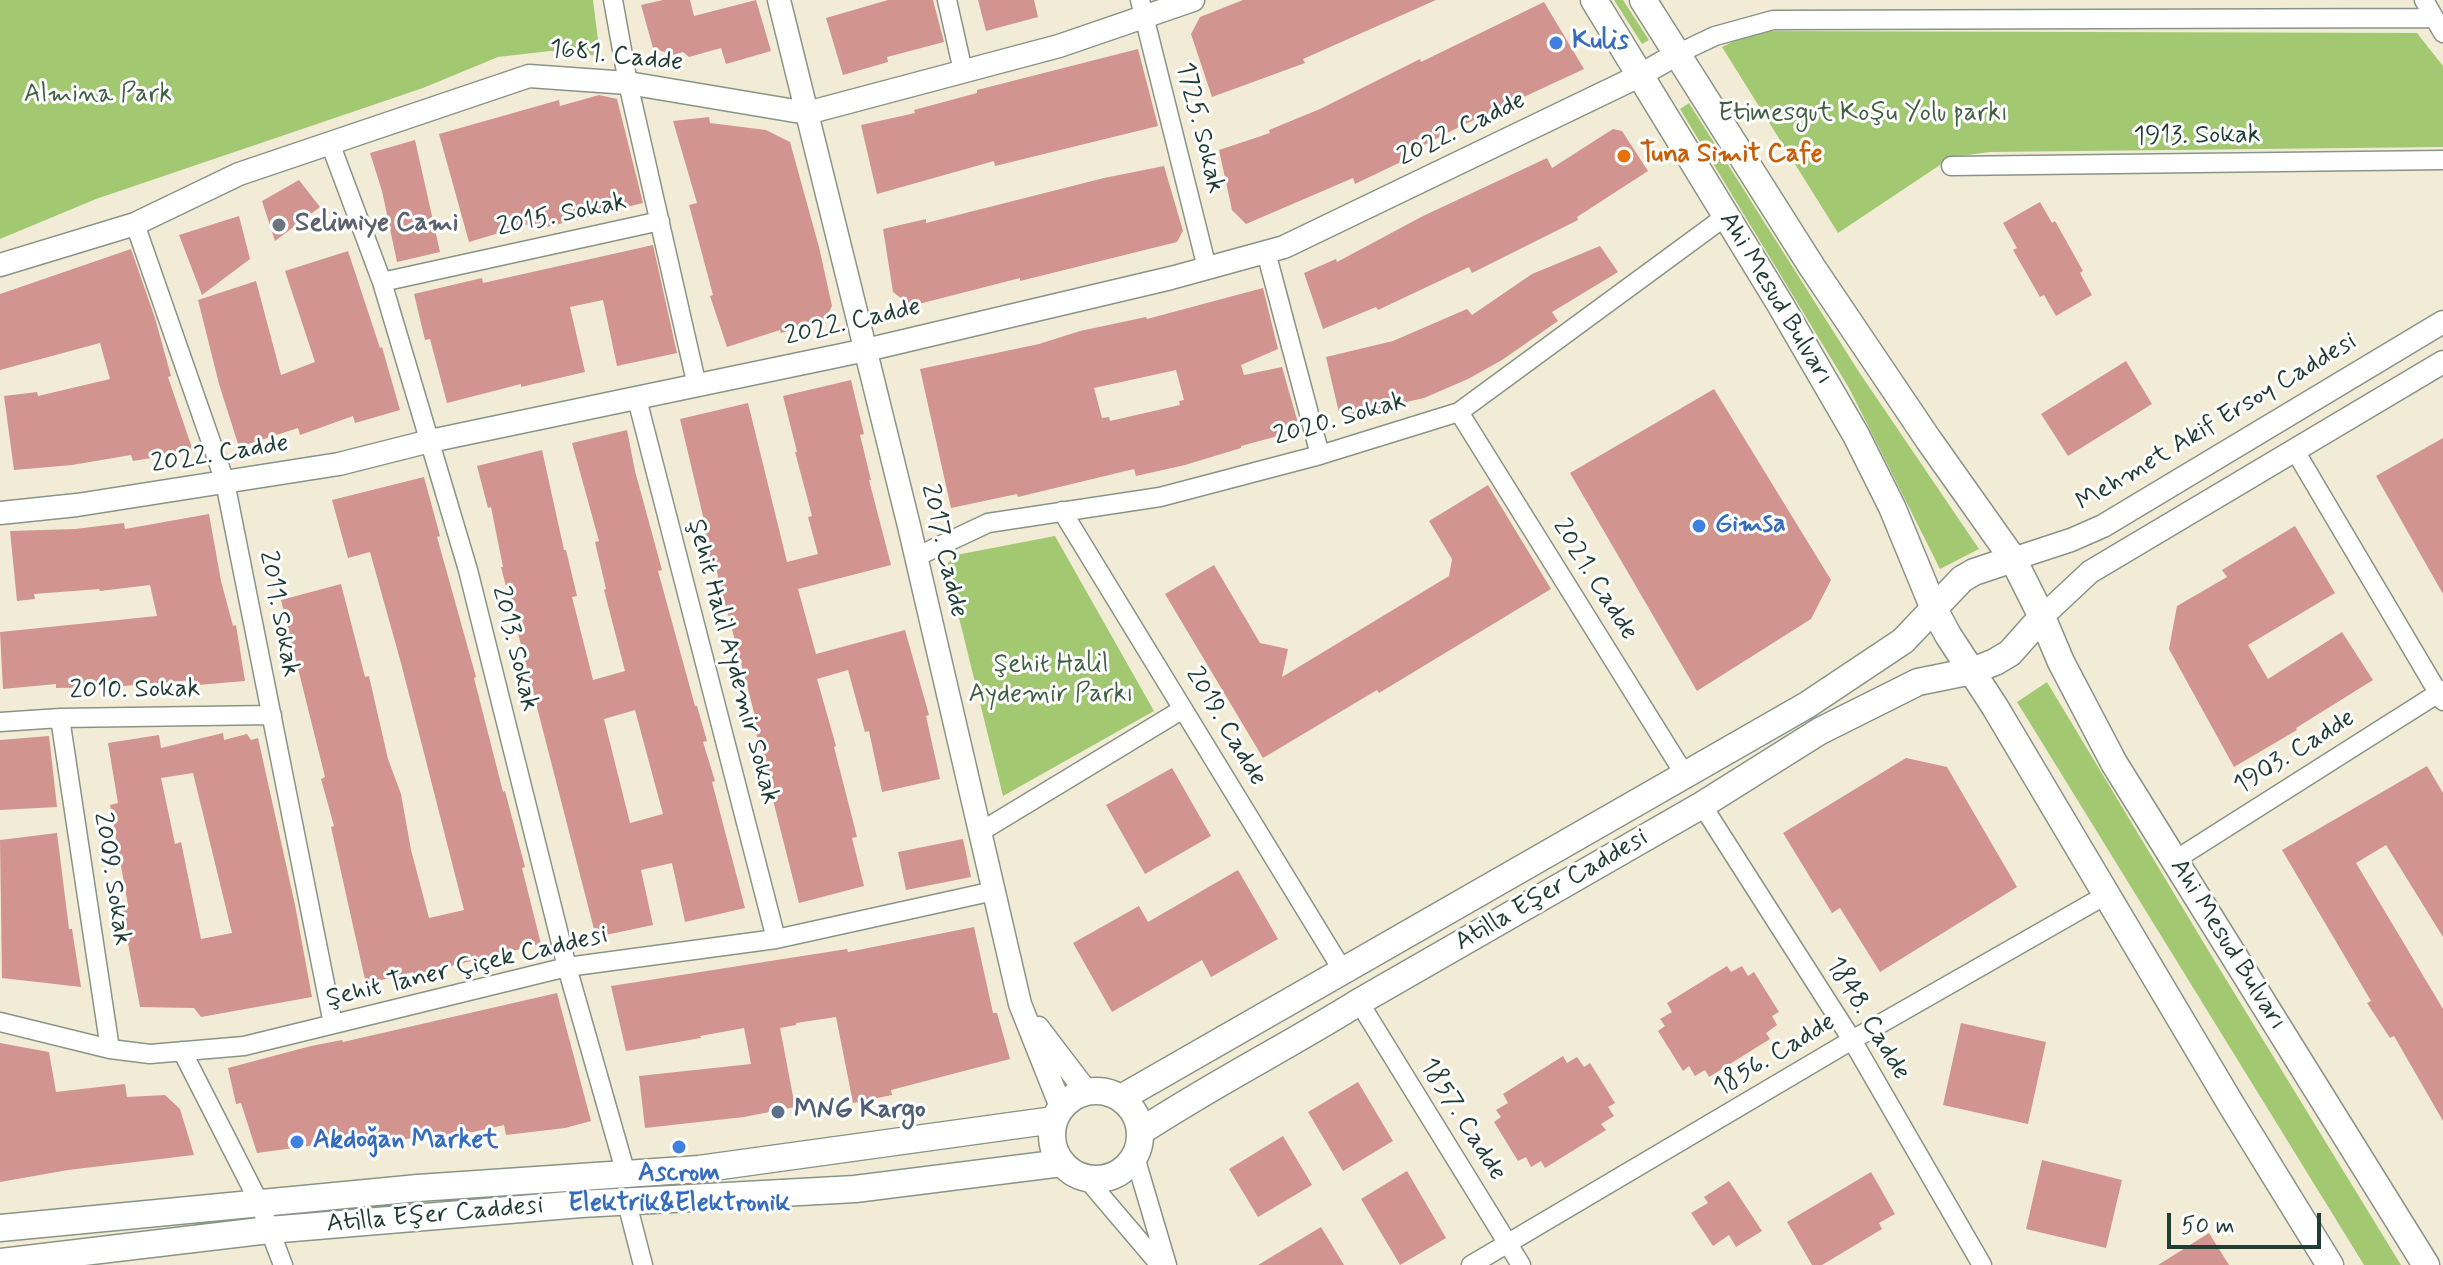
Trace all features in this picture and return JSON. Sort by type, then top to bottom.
[{"type":"main road","name":"Ahi Mesud Bulvarı","points":[[1594,0],[1856,435],[1892,507],[1934,609],[2330,1265]]},
{"type":"main road","name":"Ahi Mesud Bulvarı","points":[[1643,0],[1812,267],[2013,559],[2093,724],[2426,1265]]},
{"type":"main road","points":[[1934,609],[1962,579],[2013,559]]},
{"type":"main road","name":"Atilla Eşer Caddesi","points":[[1121,1098],[1807,705],[1903,641],[1934,609]]},
{"type":"main road","points":[[1972,671],[2010,653],[2042,617]]},
{"type":"main road","name":"Atilla Eşer Caddesi","points":[[1137,1144],[1199,1093],[1702,805],[1820,731],[1895,692],[1937,676],[1972,671]]},
{"type":"main road","points":[[1101,1090],[1121,1098],[1136,1115],[1137,1144],[1126,1168],[1111,1176],[1086,1178],[1072,1172],[1054,1150],[1052,1135],[1058,1114],[1071,1098],[1086,1091],[1101,1090]]},
{"type":"main road","name":"Atilla Eşer Caddesi","points":[[0,1228],[418,1188],[699,1169],[1058,1114]]},
{"type":"main road","name":"Atilla Eşer Caddesi","points":[[11,1262],[269,1230],[581,1204],[855,1189],[1062,1163]]},
{"type":"street","points":[[613,0],[628,83],[697,386]]},
{"type":"street","name":"2017. Cadde","points":[[779,0],[916,557],[1020,1004],[1058,1114]]},
{"type":"street","points":[[947,0],[963,71]]},
{"type":"street","name":"1681. Cadde","points":[[0,265],[135,224],[239,174],[529,76],[628,83],[807,113],[1059,46],[1143,9],[1193,0]]},
{"type":"street","points":[[2119,0],[2120,20]]},
{"type":"street","points":[[2424,0],[2438,25]]},
{"type":"street","name":"1725. Sokak","points":[[1143,9],[1207,268]]},
{"type":"street","points":[[1677,54],[1715,36],[1773,20],[2120,20],[2438,25]]},
{"type":"street","name":"2022. Cadde","points":[[0,513],[77,505],[339,464],[430,441],[866,350],[1266,252],[1284,247],[1639,76],[1677,54]]},
{"type":"street","name":"2013. Sokak","points":[[330,143],[382,282],[468,570],[567,967],[626,1174]]},
{"type":"street","name":"1913. Sokak","points":[[1951,166],[2443,160]]},
{"type":"street","name":"2020. Sokak","points":[[916,557],[988,523],[1160,497],[1320,455],[1459,412],[1726,216]]},
{"type":"street","name":"2015. Sokak","points":[[382,282],[660,221]]},
{"type":"street","name":"2011. Sokak","points":[[135,224],[225,482],[333,1024]]},
{"type":"street","points":[[1266,252],[1320,455]]},
{"type":"street","name":"Mehmet Akif Ersoy Caddesi","points":[[2013,559],[2103,526],[2443,322]]},
{"type":"street","points":[[2042,617],[2090,572],[2443,362]]},
{"type":"street","name":"Şehit Halil Aydemir Sokak","points":[[637,399],[776,939]]},
{"type":"street","name":"2021. Cadde","points":[[1459,412],[1685,775]]},
{"type":"street","points":[[2294,449],[2441,695]]},
{"type":"street","name":"2019. Cadde","points":[[1062,511],[1343,971]]},
{"type":"street","name":"1903. Cadde","points":[[2175,860],[2441,695]]},
{"type":"street","points":[[980,832],[1183,709]]},
{"type":"street","name":"2010. Sokak","points":[[0,722],[60,718],[272,715]]},
{"type":"street","name":"2009. Sokak","points":[[60,718],[110,1049]]},
{"type":"street","name":"1848. Cadde","points":[[1702,805],[1852,1040],[1982,1265]]},
{"type":"street","name":"Şehit Taner Çiçek Caddesi","points":[[0,1022],[110,1049],[150,1054],[244,1046],[567,967],[776,939],[994,891]]},
{"type":"street","name":"1856. Cadde","points":[[1471,1265],[1852,1040],[2106,895]]},
{"type":"street","name":"1857. Cadde","points":[[1359,1002],[1521,1265]]},
{"type":"street","name":"2017. Cadde","points":[[1020,1004],[1086,1091]]},
{"type":"street","points":[[182,1051],[259,1202],[283,1265]]},
{"type":"street","points":[[1137,1144],[1167,1265]]},
{"type":"street","points":[[1086,1178],[1160,1265]]},
{"type":"street","points":[[627,1203],[643,1265]]},
{"type":"green space","name":"Almina Park","points":[[0,0],[593,0],[600,56],[550,51],[498,57],[423,88],[96,199],[0,239]]},
{"type":"green space","points":[[1614,0],[1623,0],[1649,40],[1642,44]]},
{"type":"green space","name":"Etimesgut Koşu Yolu parkı","points":[[1755,31],[2417,33],[2443,66],[2443,147],[1990,152],[1952,157],[1838,233],[1722,47]]},
{"type":"green space","points":[[1689,103],[1859,372],[1979,549],[1940,569],[1849,388],[1680,109]]},
{"type":"green space","name":"Şehit Halil Aydemir Parkı","points":[[1055,536],[1154,711],[1003,796],[946,565],[956,555]]},
{"type":"green space","points":[[2047,682],[2401,1265],[2364,1265],[2017,702]]},
{"type":"building","points":[[663,0],[690,0],[694,16],[756,0],[771,51],[726,64],[721,48],[689,57],[683,52],[673,55],[653,48],[641,5]]},
{"type":"building","points":[[888,0],[933,0],[944,42],[887,57],[888,62],[843,75],[826,18]]},
{"type":"building","points":[[978,0],[1034,0],[1038,17],[986,31]]},
{"type":"building","points":[[1243,0],[1436,0],[1303,59],[1305,63],[1212,97],[1191,34],[1200,17]]},
{"type":"building","points":[[1544,2],[1584,69],[1457,128],[1403,156],[1405,160],[1355,184],[1353,178],[1246,224],[1232,210],[1219,150],[1270,133],[1269,130],[1320,109],[1420,59],[1421,62]]},
{"type":"building","points":[[1138,49],[1158,126],[995,166],[994,161],[877,194],[861,125],[915,113],[914,110],[977,93],[977,90]]},
{"type":"building","points":[[599,95],[617,99],[643,203],[531,231],[529,224],[469,242],[439,134],[559,100],[560,106]]},
{"type":"building","points":[[709,117],[710,123],[766,130],[790,142],[832,306],[824,321],[781,333],[780,330],[727,347],[710,296],[713,295],[689,205],[697,203],[673,121]]},
{"type":"building","points":[[1613,129],[1622,131],[1648,171],[1577,217],[1578,220],[1472,273],[1469,267],[1378,310],[1376,307],[1323,329],[1304,273],[1336,259],[1337,262],[1423,216],[1547,158],[1552,168]]},
{"type":"building","points":[[415,140],[440,252],[397,262],[382,191],[370,153]]},
{"type":"building","points":[[1164,166],[1183,231],[1177,242],[911,306],[893,292],[883,229],[926,219],[926,223]]},
{"type":"building","name":"Selimiye Cami","points":[[299,180],[320,207],[275,241],[262,201]]},
{"type":"building","points":[[2040,202],[2052,223],[2055,221],[2083,271],[2080,273],[2092,295],[2056,316],[2044,295],[2040,297],[2013,250],[2017,248],[2003,223]]},
{"type":"building","points":[[239,216],[250,259],[202,295],[179,235]]},
{"type":"building","points":[[653,245],[677,353],[617,366],[603,300],[570,307],[585,372],[447,403],[430,339],[425,340],[414,294],[482,278],[483,283]]},
{"type":"building","points":[[1600,246],[1618,272],[1552,312],[1558,321],[1502,360],[1424,398],[1340,417],[1326,357],[1393,341],[1467,309],[1472,315],[1532,274]]},
{"type":"building","points":[[131,249],[155,318],[171,376],[168,377],[193,451],[133,461],[131,455],[72,465],[14,470],[4,396],[37,392],[38,396],[110,379],[100,343],[0,370],[0,294]]},
{"type":"building","points":[[348,251],[382,347],[400,410],[355,423],[353,416],[300,435],[298,428],[239,447],[198,300],[256,281],[281,375],[315,362],[285,271]]},
{"type":"building","points":[[1263,288],[1278,349],[1241,365],[1244,375],[1282,367],[1300,430],[1185,465],[1136,476],[1134,469],[1018,497],[1017,494],[951,508],[920,369],[1039,344],[1080,331],[1147,319]],"holes":[[[1176,370],[1184,400],[1179,401],[1180,405],[1110,421],[1109,417],[1102,418],[1094,388]]]},
{"type":"building","points":[[2126,361],[2152,404],[2068,456],[2041,414]]},
{"type":"building","points":[[851,380],[864,434],[860,435],[869,480],[891,565],[798,589],[816,654],[905,630],[929,715],[926,716],[940,779],[882,792],[869,731],[865,732],[848,670],[817,679],[857,837],[852,838],[864,886],[799,903],[752,717],[755,716],[715,565],[711,566],[703,534],[707,533],[680,419],[748,403],[787,562],[818,554],[783,396]]},
{"type":"building","name":"Gimsa","points":[[1714,389],[1831,580],[1811,619],[1697,691],[1570,473]]},
{"type":"building","points":[[627,430],[662,570],[658,571],[707,741],[703,742],[715,781],[712,782],[745,908],[685,922],[672,863],[641,870],[653,925],[596,937],[501,567],[491,507],[488,508],[477,466],[542,450],[577,596],[572,597],[593,680],[625,671],[604,590],[595,542],[599,541],[572,443]],"holes":[[[635,710],[663,814],[630,823],[604,719]]]},
{"type":"building","points":[[2443,438],[2443,594],[2376,476]]},
{"type":"building","points":[[424,477],[503,792],[525,867],[522,868],[541,944],[366,984],[331,827],[334,826],[321,779],[325,777],[281,600],[341,584],[365,677],[369,676],[388,759],[401,794],[411,850],[429,918],[464,910],[370,552],[348,558],[332,500]]},
{"type":"building","points":[[1488,485],[1551,589],[1379,693],[1377,690],[1263,758],[1165,594],[1214,565],[1260,643],[1288,649],[1282,677],[1449,576],[1452,559],[1429,521]]},
{"type":"building","points":[[209,514],[221,581],[233,626],[236,625],[245,681],[198,685],[192,680],[56,688],[56,684],[3,689],[0,632],[157,616],[150,585],[34,594],[35,599],[17,601],[10,531],[75,529],[124,523],[125,529]]},
{"type":"building","points":[[2295,526],[2335,593],[2248,645],[2268,679],[2342,632],[2373,680],[2234,767],[2169,649],[2177,606],[2227,577],[2222,570]]},
{"type":"building","points":[[223,733],[224,740],[247,734],[251,740],[258,738],[312,997],[201,1017],[194,1008],[140,1007],[121,906],[128,905],[110,805],[118,803],[108,743],[159,735],[161,748]],"holes":[[[193,773],[232,933],[201,939],[181,842],[175,844],[161,778]]]},
{"type":"building","points":[[49,736],[57,807],[0,810],[0,740]]},
{"type":"building","points":[[1906,758],[1947,767],[2017,887],[1880,972],[1840,908],[1832,913],[1783,833]]},
{"type":"building","points":[[2427,766],[2443,793],[2443,937],[2386,845],[2356,863],[2443,1009],[2443,1121],[2394,1036],[2390,1038],[2367,1003],[2371,1001],[2282,850]]},
{"type":"building","points":[[1172,768],[1211,836],[1145,874],[1106,805]]},
{"type":"building","points":[[57,833],[69,929],[72,929],[81,987],[2,978],[0,840]]},
{"type":"building","points":[[963,839],[971,877],[906,890],[898,852]]},
{"type":"building","points":[[1238,870],[1278,939],[1211,977],[1202,960],[1112,1012],[1073,943],[1139,906],[1148,922]]},
{"type":"building","points":[[974,927],[993,1013],[997,1013],[1010,1059],[891,1090],[892,1095],[853,1103],[836,1017],[796,1023],[780,1028],[795,1107],[744,1117],[645,1128],[639,1076],[751,1064],[744,1028],[626,1051],[611,986],[847,949],[848,952]]},
{"type":"building","points":[[1727,966],[1731,972],[1742,966],[1748,976],[1754,972],[1779,1012],[1772,1016],[1777,1025],[1766,1033],[1770,1039],[1709,1077],[1705,1070],[1695,1076],[1689,1066],[1683,1071],[1658,1031],[1665,1026],[1660,1019],[1672,1012],[1667,1003]]},
{"type":"building","points":[[557,993],[591,1121],[565,1128],[506,1135],[504,1125],[442,1139],[440,1132],[382,1144],[381,1137],[331,1149],[330,1143],[257,1153],[241,1103],[236,1104],[228,1068],[311,1046],[343,1042]]},
{"type":"building","points":[[1961,1023],[2046,1042],[2028,1124],[1943,1105]]},
{"type":"building","points":[[0,1043],[49,1052],[56,1092],[125,1084],[127,1097],[165,1095],[180,1109],[194,1155],[68,1170],[0,1182]]},
{"type":"building","points":[[1563,1056],[1567,1063],[1577,1057],[1584,1067],[1590,1063],[1615,1103],[1608,1107],[1614,1116],[1601,1124],[1606,1130],[1545,1168],[1541,1161],[1531,1167],[1526,1157],[1518,1161],[1494,1122],[1501,1117],[1496,1110],[1508,1103],[1503,1094]]},
{"type":"building","points":[[1358,1082],[1393,1141],[1343,1171],[1308,1112]]},
{"type":"building","points":[[1283,1136],[1312,1185],[1258,1217],[1229,1169]]},
{"type":"building","points":[[2042,1160],[2122,1180],[2106,1248],[2026,1229]]},
{"type":"building","points":[[1407,1171],[1446,1238],[1400,1265],[1361,1199]]},
{"type":"building","points":[[1871,1172],[1895,1214],[1879,1223],[1882,1229],[1822,1265],[1812,1265],[1787,1222]]},
{"type":"building","points":[[1729,1181],[1762,1231],[1736,1247],[1729,1235],[1713,1246],[1691,1213],[1708,1203],[1704,1197]]},
{"type":"building","points":[[1321,1227],[1344,1265],[1258,1265]]},
{"type":"building","points":[[2209,1233],[2229,1265],[2158,1265]]},
{"type":"place","name":"Kulis","points":[[1556,43]]},
{"type":"place","name":"Tuna Simit Cafe","points":[[1624,156]]},
{"type":"place","name":"Selimiye Cami","points":[[279,225]]},
{"type":"place","name":"Gimsa","points":[[1699,526]]},
{"type":"place","name":"MNG Kargo","points":[[778,1112]]},
{"type":"place","name":"Akdoğan Market","points":[[297,1142]]},
{"type":"place","name":"Ascrom Elektrik&Elektronik","points":[[679,1147]]}]
